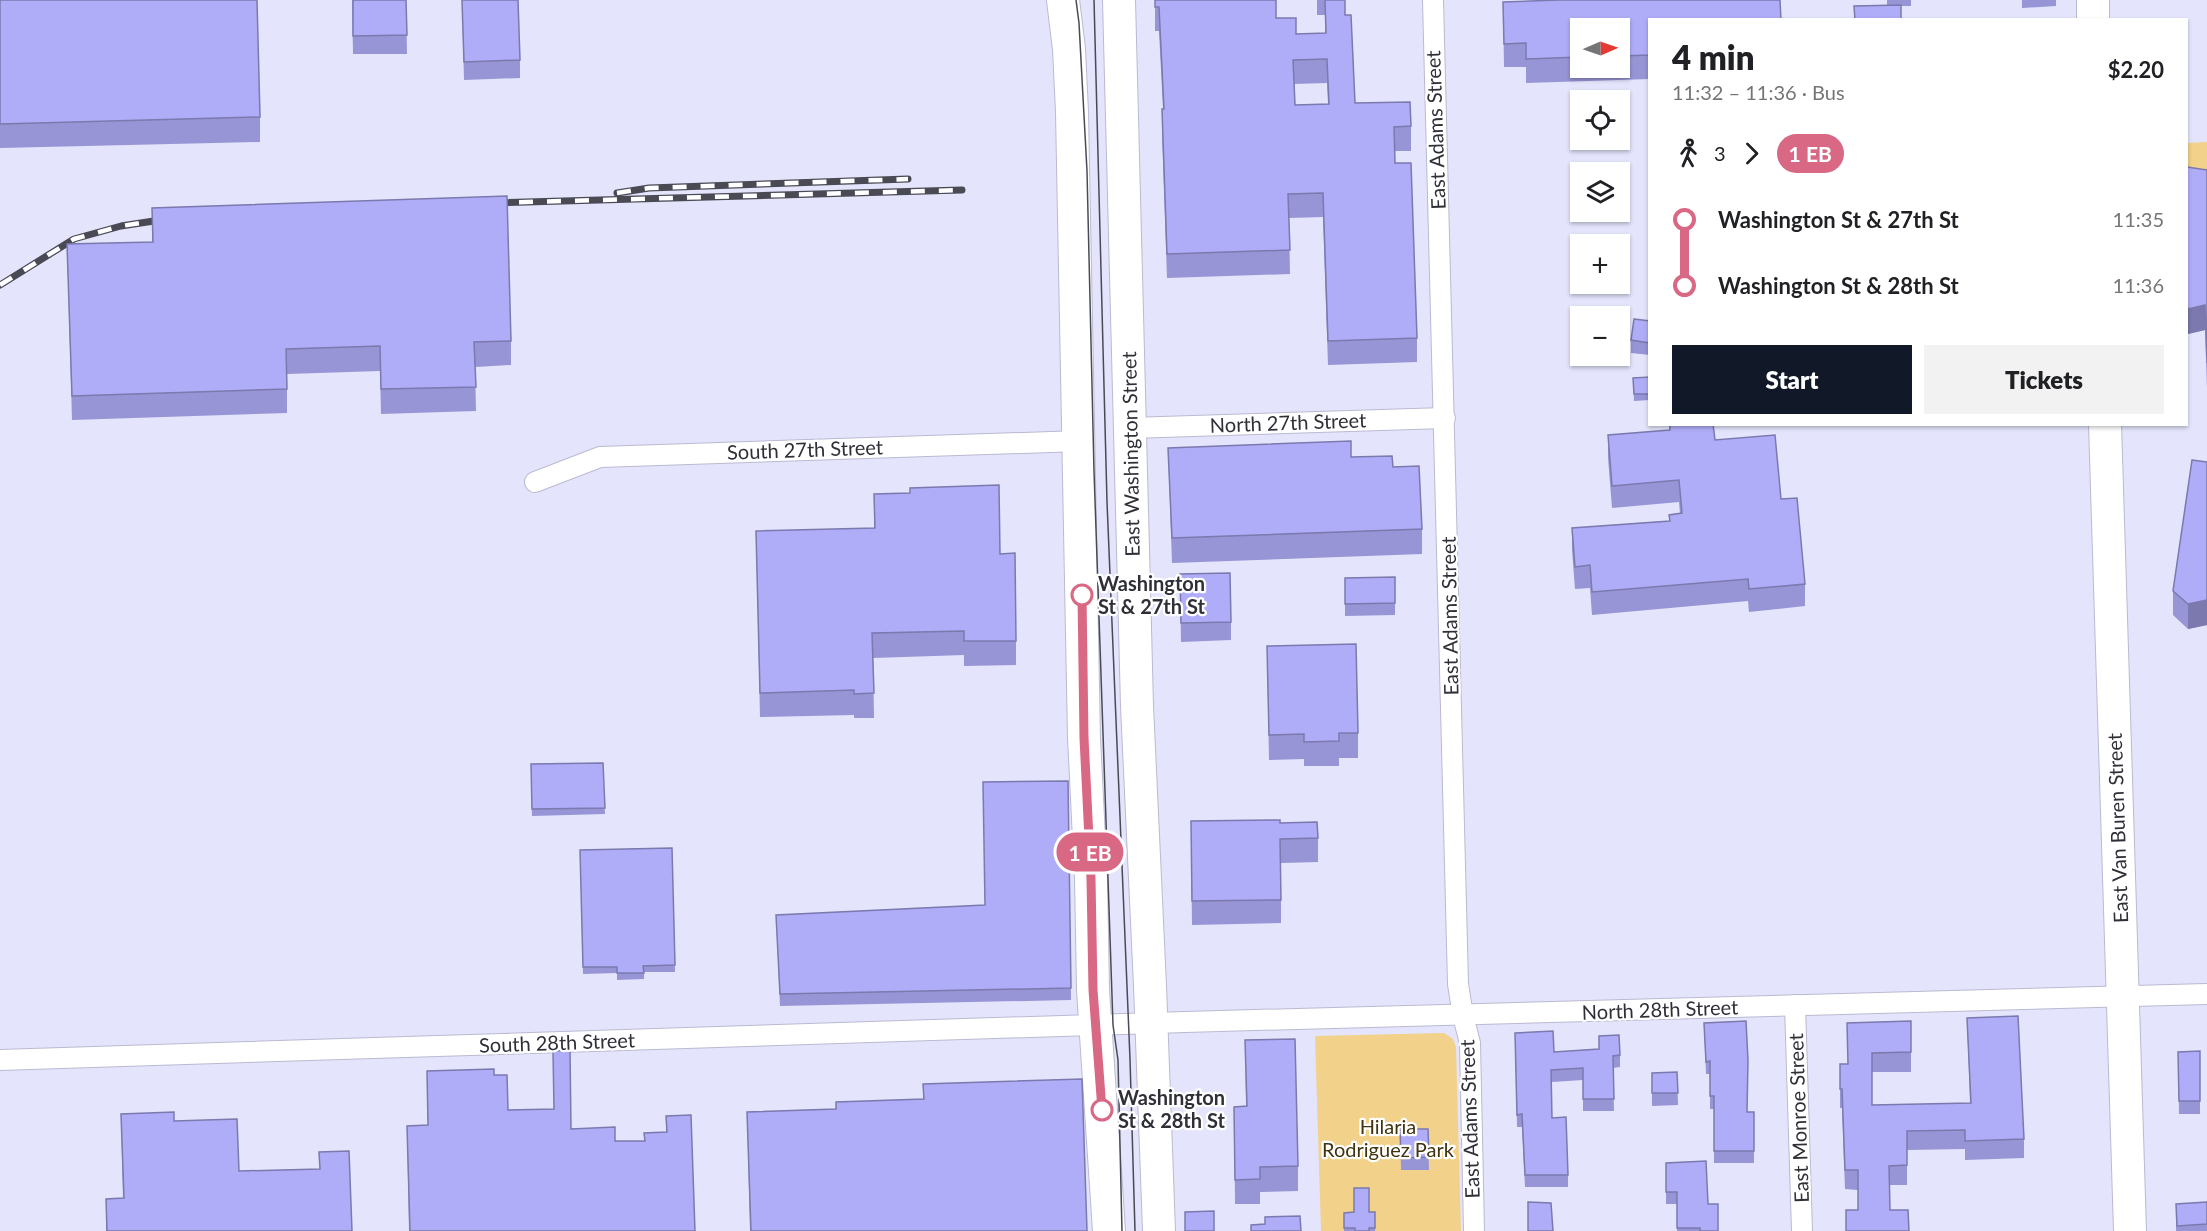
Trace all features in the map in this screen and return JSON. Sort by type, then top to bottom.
[{"type":"main road","points":[[1062,0],[1069,49],[1072,112],[1084,738],[1105,1025],[1109,1231]]},
{"type":"main road","name":"East Washington Street","points":[[1119,0],[1137,706],[1159,1231]]},
{"type":"main road","points":[[2092,0],[2093,18]]},
{"type":"main road","name":"East Van Buren Street","points":[[2106,426],[2130,1231]]},
{"type":"street","name":"East Adams Street","points":[[1433,0],[1458,984],[1470,1043],[1474,1231]]},
{"type":"street","name":"North 27th Street","points":[[1130,428],[1445,418]]},
{"type":"street","name":"South 27th Street","points":[[535,482],[600,457],[1080,441]]},
{"type":"street","name":"North 28th Street","points":[[1105,1025],[2207,994]]},
{"type":"street","name":"East Monroe Street","points":[[1795,1005],[1802,1231]]},
{"type":"street","name":"South 28th Street","points":[[0,1060],[1105,1025]]},
{"type":"green space","points":[[2207,142],[2207,195],[2188,192],[2188,143]]},
{"type":"green space","name":"Hilaria Rodriguez Park","points":[[1444,1033],[1453,1039],[1456,1047],[1461,1231],[1321,1231],[1315,1036]]},
{"type":"building","points":[[0,0],[257,0],[260,117],[0,124]]},
{"type":"building","points":[[353,0],[406,0],[407,35],[353,36]]},
{"type":"building","points":[[462,0],[518,0],[520,60],[464,62]]},
{"type":"building","points":[[1155,0],[1276,0],[1276,18],[1296,18],[1296,34],[1326,33],[1325,0],[1345,0],[1345,15],[1351,15],[1355,103],[1410,102],[1411,126],[1394,127],[1395,163],[1411,163],[1417,338],[1328,341],[1323,193],[1288,194],[1290,250],[1167,254],[1162,109],[1164,109],[1159,7],[1155,7]],"holes":[[[1327,59],[1329,104],[1295,105],[1293,60]]]},
{"type":"building","points":[[1780,0],[1781,18],[1648,18],[1648,55],[1630,56],[1630,18],[1570,18],[1570,57],[1526,59],[1526,43],[1504,44],[1503,2]]},
{"type":"building","points":[[1901,5],[1901,18],[1855,18],[1854,6]]},
{"type":"building","points":[[2188,167],[2207,170],[2207,363],[2205,305],[2188,309]]},
{"type":"building","points":[[507,196],[511,341],[474,342],[476,387],[381,389],[380,346],[286,349],[287,389],[72,396],[67,244],[153,242],[152,208]]},
{"type":"building","points":[[1634,319],[1648,321],[1648,343],[1631,340]]},
{"type":"building","points":[[1648,377],[1648,394],[1634,394],[1633,378]]},
{"type":"building","points":[[1670,426],[1713,426],[1715,440],[1775,435],[1781,499],[1797,498],[1805,584],[1749,589],[1748,579],[1592,592],[1590,565],[1575,567],[1572,528],[1670,521],[1669,515],[1682,513],[1679,480],[1612,486],[1608,435],[1670,430]]},
{"type":"building","points":[[1351,441],[1351,457],[1392,456],[1393,467],[1419,466],[1422,529],[1172,538],[1168,448]]},
{"type":"building","points":[[2192,460],[2207,462],[2207,600],[2188,604],[2173,591]]},
{"type":"building","points":[[999,485],[1000,554],[1015,553],[1016,641],[964,641],[964,631],[872,633],[874,693],[854,694],[854,690],[760,693],[756,531],[875,528],[874,494],[910,493],[910,488]]},
{"type":"building","points":[[1230,573],[1231,622],[1181,623],[1180,574]]},
{"type":"building","points":[[1395,577],[1395,603],[1345,604],[1345,578]]},
{"type":"building","points":[[1356,644],[1358,733],[1339,733],[1339,741],[1304,742],[1304,734],[1269,735],[1267,646]]},
{"type":"building","points":[[603,763],[605,808],[532,809],[531,764]]},
{"type":"building","points":[[1068,781],[1071,988],[780,994],[776,915],[985,905],[983,782]]},
{"type":"building","points":[[1280,820],[1280,823],[1317,822],[1318,838],[1280,839],[1281,900],[1192,901],[1191,821]]},
{"type":"building","points":[[672,848],[675,965],[643,966],[644,973],[617,973],[617,967],[583,967],[580,850]]},
{"type":"building","points":[[2018,1016],[2024,1139],[1965,1141],[1965,1130],[1907,1131],[1907,1165],[1889,1166],[1890,1210],[1908,1210],[1909,1231],[1846,1231],[1846,1210],[1858,1210],[1858,1170],[1845,1170],[1842,1089],[1840,1089],[1840,1064],[1848,1064],[1847,1023],[1911,1021],[1911,1052],[1872,1053],[1872,1105],[1971,1103],[1967,1018]]},
{"type":"building","points":[[1746,1021],[1747,1112],[1754,1112],[1754,1151],[1714,1151],[1714,1096],[1710,1096],[1710,1061],[1706,1062],[1704,1023]]},
{"type":"building","points":[[1553,1031],[1554,1052],[1599,1049],[1599,1036],[1619,1035],[1620,1055],[1613,1056],[1614,1099],[1583,1099],[1583,1068],[1551,1070],[1552,1118],[1566,1117],[1568,1175],[1525,1175],[1522,1114],[1517,1115],[1515,1033]]},
{"type":"building","points":[[1295,1039],[1298,1166],[1260,1167],[1260,1179],[1235,1180],[1234,1107],[1247,1106],[1245,1040]]},
{"type":"building","points":[[570,1050],[571,1129],[615,1127],[615,1141],[645,1141],[644,1133],[667,1132],[666,1116],[691,1115],[695,1231],[410,1231],[407,1126],[428,1125],[427,1071],[494,1069],[494,1075],[507,1075],[508,1110],[554,1109],[553,1051]]},
{"type":"building","points":[[2200,1051],[2200,1101],[2179,1101],[2178,1052]]},
{"type":"building","points":[[1677,1072],[1678,1093],[1652,1093],[1652,1073]]},
{"type":"building","points":[[1082,1079],[1087,1231],[751,1231],[747,1112],[836,1109],[836,1102],[924,1099],[923,1084]]},
{"type":"building","points":[[174,1112],[174,1121],[237,1119],[239,1171],[320,1169],[319,1152],[349,1151],[352,1231],[107,1231],[106,1199],[124,1198],[121,1114]]},
{"type":"building","points":[[1400,1129],[1428,1129],[1429,1157],[1401,1158]]},
{"type":"building","points":[[1706,1161],[1708,1204],[1718,1204],[1718,1231],[1677,1228],[1677,1192],[1666,1192],[1666,1163]]},
{"type":"building","points":[[1354,1188],[1369,1188],[1369,1212],[1375,1212],[1375,1228],[1369,1228],[1369,1231],[1344,1228],[1344,1213],[1354,1212]]},
{"type":"building","points":[[1528,1202],[1551,1203],[1553,1231],[1528,1231]]},
{"type":"building","points":[[2207,1202],[2207,1224],[2177,1226],[2176,1204]]},
{"type":"building","points":[[1214,1211],[1214,1231],[1185,1231],[1185,1212]]},
{"type":"building","points":[[1300,1216],[1301,1231],[1251,1231],[1251,1225],[1265,1224],[1265,1217]]},
{"type":"tram line","points":[[1076,0],[1087,171],[1094,471],[1113,1025],[1118,1060],[1122,1231]]},
{"type":"tram line","points":[[1094,0],[1107,502],[1135,1231]]},
{"type":"railway","points":[[617,193],[649,188],[908,179]]},
{"type":"railway","points":[[491,203],[962,190]]},
{"type":"railway","points":[[0,285],[74,239],[121,226],[167,219]]},
{"type":"bus line","points":[[1082,595],[1084,738],[1091,879],[1093,990],[1102,1110]]},
{"type":"place","name":"Washington St & 27th St","points":[[1082,595]]},
{"type":"place","name":"Washington St & 28th St","points":[[1102,1110]]}]
